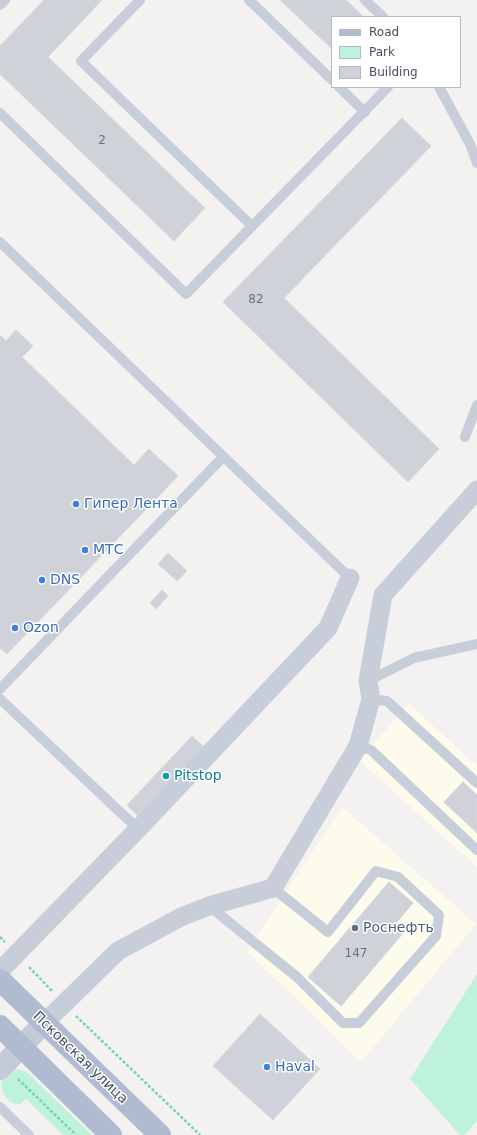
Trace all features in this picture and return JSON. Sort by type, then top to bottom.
[{"type":"main road","name":"Псковская улица","points":[[0,980],[160,1135]]},
{"type":"main road","points":[[0,1026],[111,1135]]},
{"type":"street","points":[[2,1067],[64,1003],[118,951],[182,917],[209,906],[273,888],[358,746],[369,690],[383,595],[477,490]]},
{"type":"street","points":[[0,971],[328,628],[350,578]]},
{"type":"lane","points":[[0,5],[5,0]]},
{"type":"lane","points":[[140,0],[81,61],[252,226]]},
{"type":"lane","points":[[248,0],[331,79]]},
{"type":"lane","points":[[365,0],[382,16]]},
{"type":"lane","points":[[340,88],[365,112]]},
{"type":"lane","points":[[0,112],[186,294],[387,88]]},
{"type":"lane","points":[[440,88],[470,144],[477,163]]},
{"type":"lane","points":[[0,242],[350,578]]},
{"type":"lane","points":[[465,437],[477,405]]},
{"type":"lane","points":[[0,689],[223,457]]},
{"type":"lane","points":[[477,644],[414,658],[369,690],[388,701],[477,783]]},
{"type":"lane","points":[[0,699],[138,828]]},
{"type":"lane","points":[[358,746],[371,750],[477,850]]},
{"type":"lane","points":[[209,906],[297,977],[343,1023],[359,1023],[436,936],[439,915],[398,877],[376,871],[328,932],[273,888]]},
{"type":"lane","points":[[0,1107],[29,1135]]},
{"type":"path","points":[[0,937],[64,1003],[200,1135]]},
{"type":"path","points":[[2,1067],[76,1135]]},
{"type":"shaded area","points":[[409,704],[477,766],[477,867],[359,760]]},
{"type":"shaded area","points":[[342,807],[476,924],[361,1062],[247,951]]},
{"type":"green space","points":[[477,974],[477,1121],[464,1135],[460,1135],[410,1079]]},
{"type":"green space","points":[[14,1069],[27,1072],[92,1135],[63,1135],[26,1099],[19,1105],[10,1102],[3,1093],[1,1084],[3,1079]]},
{"type":"building","points":[[44,0],[102,0],[48,57],[205,208],[174,241],[0,74],[0,46]]},
{"type":"building","points":[[280,0],[346,0],[363,16],[331,16],[331,48]]},
{"type":"building","points":[[402,118],[431,146],[284,298],[439,449],[408,482],[223,302]]},
{"type":"building","name":"Гипер Лента","points":[[16,330],[33,346],[22,357],[134,465],[149,449],[178,476],[7,654],[0,648],[0,335],[6,341]]},
{"type":"building","points":[[168,553],[187,571],[177,581],[158,564]]},
{"type":"building","points":[[162,590],[168,596],[156,609],[150,603]]},
{"type":"building","name":"Pitstop","points":[[192,736],[205,748],[139,817],[127,805]]},
{"type":"building","points":[[463,782],[477,795],[477,833],[444,802]]},
{"type":"building","points":[[389,882],[413,903],[396,923],[405,931],[341,1006],[308,977]]},
{"type":"building","name":"Haval","points":[[260,1014],[320,1069],[273,1120],[213,1066]]},
{"type":"place","name":"Гипер Лента","points":[[76,504]]},
{"type":"place","name":"МТС","points":[[85,550]]},
{"type":"place","name":"DNS","points":[[42,580]]},
{"type":"place","name":"Ozon","points":[[15,628]]},
{"type":"place","name":"Pitstop","points":[[166,776]]},
{"type":"place","name":"Роснефть","points":[[355,928]]},
{"type":"place","name":"Haval","points":[[267,1067]]}]
